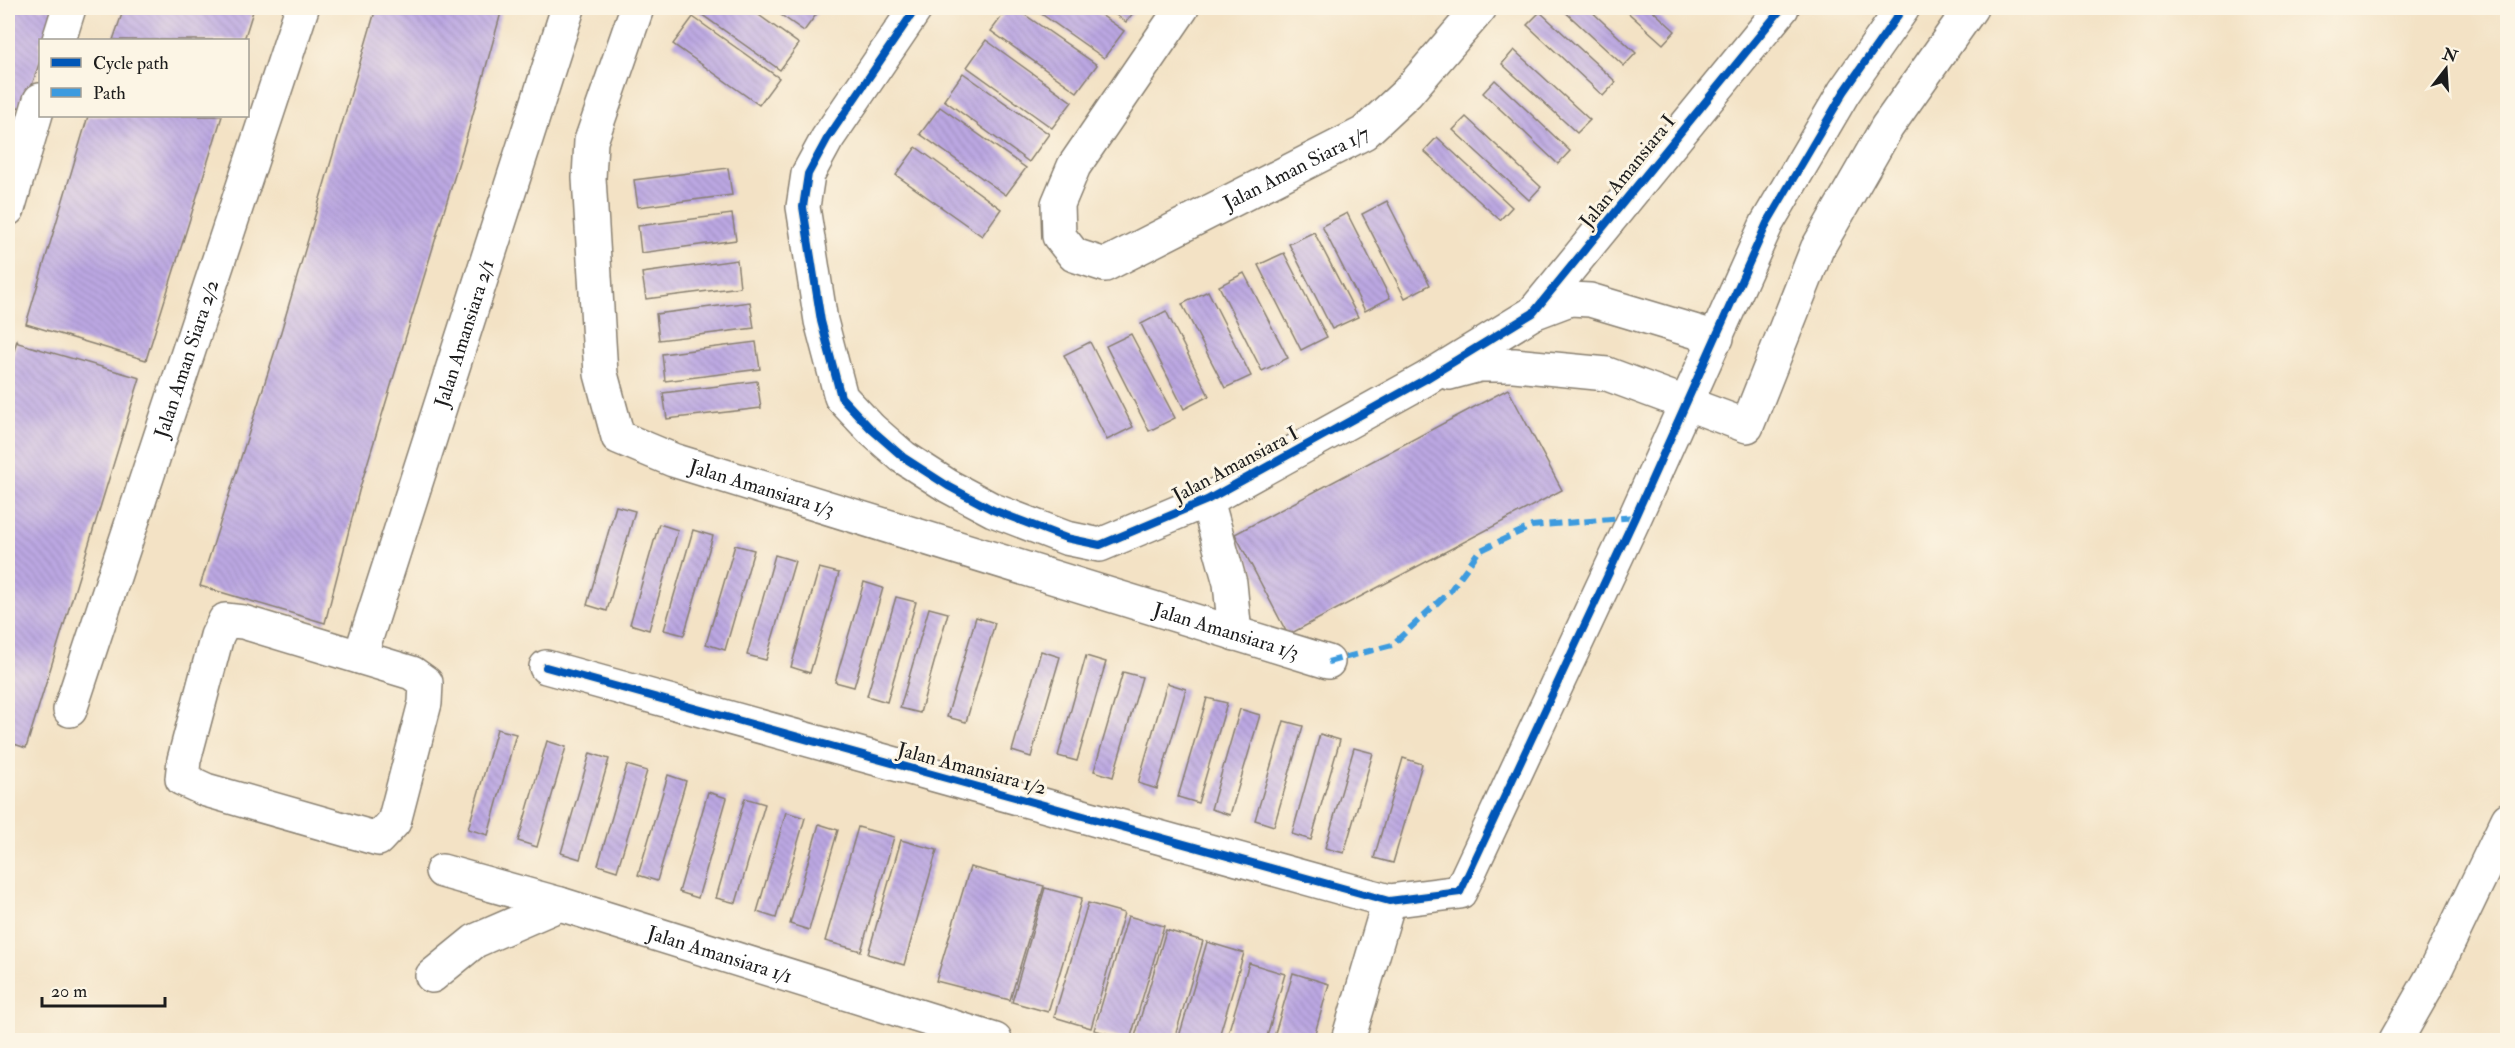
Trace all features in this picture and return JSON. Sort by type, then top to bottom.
[{"type":"main road","points":[[59,39],[69,8]]},
{"type":"main road","name":"Jalan Aman Siara 2/2","points":[[70,710],[302,8]]},
{"type":"main road","name":"Jalan Amansiara 2/1","points":[[360,657],[568,8]]},
{"type":"main road","name":"Jalan Amansiara 1/3","points":[[638,8],[591,141],[589,178],[601,374],[618,437],[673,460],[1328,662]]},
{"type":"main road","name":"Jalan Amansiara I","points":[[916,8],[827,139],[808,174],[803,207],[820,321],[841,397],[871,429],[903,457],[948,486],[993,510],[1066,538],[1100,545],[1207,500],[1424,380],[1533,313],[1782,8]]},
{"type":"main road","name":"Jalan Aman Siara 1/7","points":[[1182,8],[1074,166],[1058,204],[1059,236],[1074,255],[1105,265],[1364,133],[1407,93],[1480,8]]},
{"type":"main road","points":[[1348,1041],[1389,901],[1460,892],[1717,338],[1767,223],[1844,92],[1903,8]]},
{"type":"main road","points":[[1424,380],[1479,365],[1514,365],[1607,374],[1687,401],[1747,426],[1817,249],[1887,127],[1971,8]]},
{"type":"main road","points":[[8,209],[39,103]]},
{"type":"main road","points":[[1533,313],[1570,299],[1590,300],[1717,338]]},
{"type":"main road","points":[[1207,500],[1230,583],[1235,634]]},
{"type":"main road","points":[[225,620],[243,622],[360,657],[412,674],[426,683],[425,703],[394,822],[378,839],[206,790],[182,779],[184,760],[217,636],[225,620]]},
{"type":"main road","name":"Jalan Amansiara 1/2","points":[[546,667],[1389,901]]},
{"type":"main road","points":[[2396,1041],[2432,977],[2508,819]]},
{"type":"main road","name":"Jalan Amansiara 1/1","points":[[442,871],[560,904],[995,1041]]},
{"type":"main road","points":[[432,976],[475,941],[560,904]]},
{"type":"building","points":[[8,8],[56,8],[47,39],[39,39],[39,64],[24,109],[8,104]]},
{"type":"building","points":[[124,8],[254,8],[244,39],[113,39]]},
{"type":"building","points":[[376,8],[502,9],[468,132],[359,491],[325,623],[200,586],[280,335]]},
{"type":"building","points":[[749,8],[799,44],[780,70],[694,9]]},
{"type":"building","points":[[771,8],[821,8],[804,31]]},
{"type":"building","points":[[1008,8],[1015,8],[1097,65],[1077,92],[991,31]]},
{"type":"building","points":[[1033,8],[1091,8],[1124,31],[1104,58]]},
{"type":"building","points":[[1106,8],[1137,8],[1126,22]]},
{"type":"building","points":[[1561,8],[1588,8],[1636,53],[1624,66]]},
{"type":"building","points":[[1623,8],[1650,8],[1675,31],[1663,44]]},
{"type":"building","points":[[1540,12],[1616,82],[1603,96],[1527,25]]},
{"type":"building","points":[[693,17],[779,78],[759,105],[673,44]]},
{"type":"building","points":[[986,40],[1072,102],[1052,128],[967,67]]},
{"type":"building","points":[[1514,50],[1590,120],[1577,133],[1502,64]]},
{"type":"building","points":[[963,73],[1049,134],[1029,162],[944,100]]},
{"type":"building","points":[[1495,80],[1570,151],[1558,164],[1483,93]]},
{"type":"building","points":[[940,107],[1026,168],[1006,195],[920,134]]},
{"type":"building","points":[[88,117],[222,117],[146,360],[26,324]]},
{"type":"building","points":[[1466,117],[1541,187],[1529,200],[1453,130]]},
{"type":"building","points":[[8,122],[19,125],[8,162]]},
{"type":"building","points":[[1437,137],[1512,207],[1500,220],[1424,151]]},
{"type":"building","points":[[916,147],[1001,209],[982,236],[896,175]]},
{"type":"building","points":[[728,168],[732,195],[638,207],[634,180]]},
{"type":"building","points":[[1387,201],[1430,285],[1405,298],[1362,214]]},
{"type":"building","points":[[1347,213],[1390,298],[1365,311],[1322,226]]},
{"type":"building","points":[[732,214],[736,240],[641,253],[638,226]]},
{"type":"building","points":[[1314,232],[1358,317],[1332,329],[1289,244]]},
{"type":"building","points":[[1284,253],[1327,337],[1301,350],[1258,265]]},
{"type":"building","points":[[737,260],[740,287],[646,299],[642,273]]},
{"type":"building","points":[[1244,273],[1288,358],[1262,371],[1219,286]]},
{"type":"building","points":[[1208,291],[1251,376],[1225,388],[1182,304]]},
{"type":"building","points":[[750,302],[754,328],[659,340],[656,314]]},
{"type":"building","points":[[1166,311],[1209,396],[1184,409],[1141,324]]},
{"type":"building","points":[[1131,334],[1175,418],[1149,431],[1106,346]]},
{"type":"building","points":[[17,340],[18,343],[140,378],[26,748],[8,742],[8,372]]},
{"type":"building","points":[[756,342],[760,369],[665,381],[662,354]]},
{"type":"building","points":[[1090,342],[1133,427],[1107,440],[1064,355]]},
{"type":"building","points":[[757,381],[761,408],[667,419],[663,393]]},
{"type":"building","points":[[1508,389],[1562,490],[1288,635],[1235,534]]},
{"type":"building","points":[[616,506],[635,511],[607,611],[587,605]]},
{"type":"building","points":[[659,524],[678,530],[649,630],[630,624]]},
{"type":"building","points":[[693,530],[713,536],[684,635],[664,630]]},
{"type":"building","points":[[735,545],[754,550],[725,650],[706,644]]},
{"type":"building","points":[[775,555],[795,561],[766,660],[747,655]]},
{"type":"building","points":[[819,568],[839,573],[810,673],[791,667]]},
{"type":"building","points":[[864,582],[883,588],[854,687],[835,682]]},
{"type":"building","points":[[896,597],[916,602],[887,702],[867,696]]},
{"type":"building","points":[[929,608],[948,613],[920,713],[900,708]]},
{"type":"building","points":[[976,617],[995,623],[966,722],[947,717]]},
{"type":"building","points":[[1041,651],[1060,657],[1031,757],[1012,751]]},
{"type":"building","points":[[1086,656],[1106,662],[1077,761],[1058,756]]},
{"type":"building","points":[[1123,672],[1142,677],[1113,777],[1094,771]]},
{"type":"building","points":[[1167,683],[1186,689],[1157,789],[1138,783]]},
{"type":"building","points":[[1207,698],[1227,703],[1198,803],[1178,797]]},
{"type":"building","points":[[1240,709],[1260,715],[1230,815],[1211,809]]},
{"type":"building","points":[[1284,721],[1303,726],[1274,826],[1255,820]]},
{"type":"building","points":[[497,729],[516,734],[488,835],[468,829]]},
{"type":"building","points":[[1320,734],[1340,740],[1311,840],[1292,834]]},
{"type":"building","points":[[547,741],[566,747],[537,847],[518,841]]},
{"type":"building","points":[[1354,748],[1373,753],[1344,853],[1325,848]]},
{"type":"building","points":[[590,753],[609,759],[580,859],[561,853]]},
{"type":"building","points":[[1403,758],[1422,764],[1393,863],[1374,858]]},
{"type":"building","points":[[627,765],[647,771],[617,871],[598,865]]},
{"type":"building","points":[[668,775],[686,781],[657,881],[638,875]]},
{"type":"building","points":[[708,792],[727,798],[698,898],[679,892]]},
{"type":"building","points":[[745,798],[765,804],[736,903],[716,898]]},
{"type":"building","points":[[786,812],[805,818],[776,918],[757,912]]},
{"type":"building","points":[[819,824],[838,830],[809,930],[790,924]]},
{"type":"building","points":[[858,827],[894,837],[861,951],[825,941]]},
{"type":"building","points":[[901,840],[937,850],[904,965],[868,954]]},
{"type":"building","points":[[970,867],[1044,886],[1010,1000],[936,981]]},
{"type":"building","points":[[1045,888],[1082,898],[1048,1012],[1012,1002]]},
{"type":"building","points":[[1088,903],[1124,913],[1091,1028],[1054,1017]]},
{"type":"building","points":[[1128,916],[1164,926],[1130,1040],[1094,1030]]},
{"type":"building","points":[[1166,930],[1203,941],[1174,1040],[1134,1040]]},
{"type":"building","points":[[1207,942],[1244,953],[1218,1040],[1178,1040]]},
{"type":"building","points":[[1249,963],[1285,974],[1266,1040],[1226,1040]]},
{"type":"building","points":[[1293,973],[1329,984],[1313,1040],[1273,1040]]},
{"type":"marked path","points":[[1328,662],[1392,645],[1450,591],[1479,551],[1532,526],[1635,517]]},
{"type":"cycle path","points":[[916,8],[827,139],[808,174],[803,207],[821,321],[841,397],[871,429],[903,457],[948,486],[993,510],[1066,538],[1100,545],[1207,500],[1424,380],[1533,313],[1782,8]]},
{"type":"cycle path","points":[[546,667],[1389,901],[1460,892],[1635,517],[1767,223],[1844,92],[1903,8]]}]
